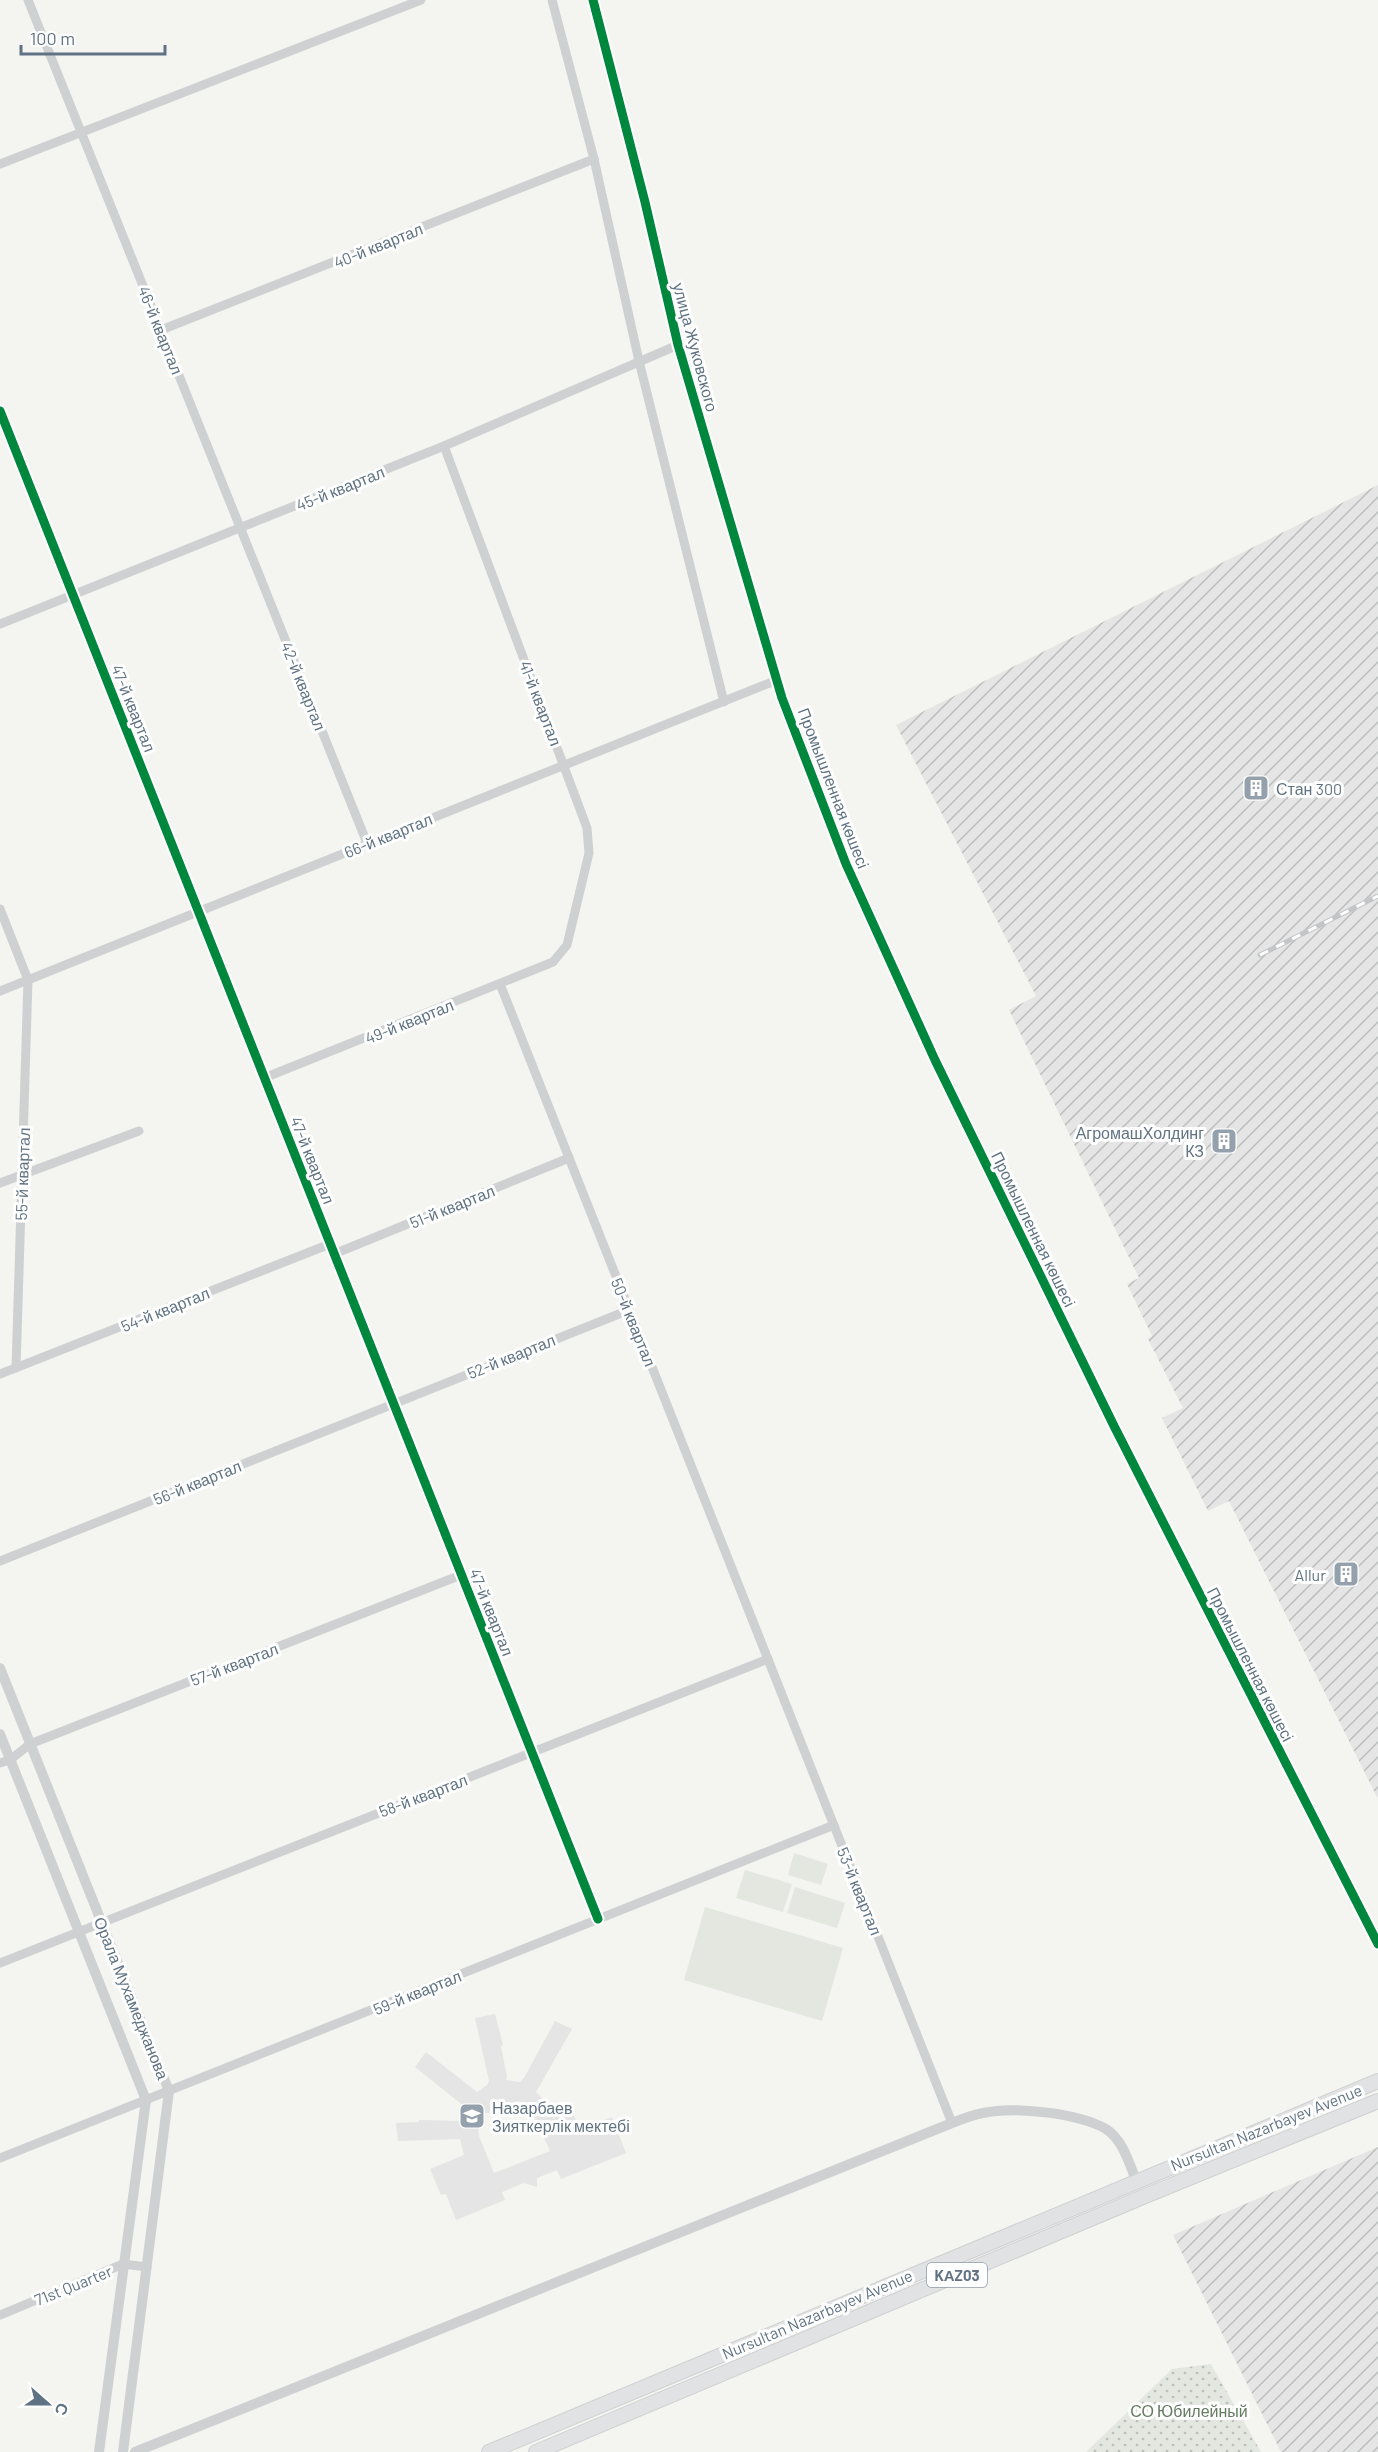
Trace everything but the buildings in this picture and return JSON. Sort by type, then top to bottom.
[{"type":"main road","name":"Nursultan Nazarbayev Avenue","points":[[489,2452],[1378,2080]]},
{"type":"main road","name":"Nursultan Nazarbayev Avenue","points":[[536,2452],[1145,2196],[1378,2101]]},
{"type":"main road","points":[[1136,2180],[1145,2196]]},
{"type":"street","name":"46-й квартал","points":[[28,0],[241,528]]},
{"type":"street","points":[[0,164],[420,0]]},
{"type":"street","points":[[552,0],[594,159],[639,361],[724,702]]},
{"type":"street","name":"улица Жуковского","points":[[593,0],[645,202],[678,345],[782,698]]},
{"type":"street","name":"40-й квартал","points":[[161,330],[594,159]]},
{"type":"street","name":"45-й квартал","points":[[0,624],[444,446],[678,345]]},
{"type":"street","name":"47-й квартал","points":[[0,411],[598,1920]]},
{"type":"street","name":"41-й квартал","points":[[444,446],[587,828],[589,853],[567,945],[553,962]]},
{"type":"street","name":"42-й квартал","points":[[241,528],[368,843]]},
{"type":"street","name":"66-й квартал","points":[[0,991],[777,680]]},
{"type":"street","name":"Промышленная көшесі","points":[[782,698],[846,864],[935,1060],[1123,1446],[1378,1944]]},
{"type":"street","points":[[0,909],[28,980]]},
{"type":"street","name":"49-й квартал","points":[[264,1078],[553,962]]},
{"type":"street","name":"55-й квартал","points":[[16,1368],[28,980]]},
{"type":"street","name":"50-й квартал","points":[[500,984],[768,1659]]},
{"type":"street","points":[[0,1183],[139,1131]]},
{"type":"street","name":"51-й квартал","points":[[334,1254],[569,1158]]},
{"type":"street","name":"54-й квартал","points":[[0,1374],[330,1244]]},
{"type":"street","name":"52-й квартал","points":[[393,1403],[629,1310]]},
{"type":"street","name":"56-й квартал","points":[[0,1561],[393,1403]]},
{"type":"street","name":"57-й квартал","points":[[5,1761],[30,1744],[461,1575]]},
{"type":"street","name":"58-й квартал","points":[[0,1963],[768,1659]]},
{"type":"street","name":"53-й квартал","points":[[768,1659],[952,2123]]},
{"type":"street","name":"Орала Мухамеджанова","points":[[0,1668],[169,2091],[123,2452]]},
{"type":"street","name":"Орала Мухамеджанова","points":[[0,1734],[5,1761],[79,1932],[146,2100],[99,2452]]},
{"type":"street","name":"59-й квартал","points":[[0,2158],[834,1825]]},
{"type":"street","points":[[135,2452],[984,2112],[1016,2111],[1052,2114],[1085,2121],[1107,2130],[1123,2147],[1136,2180]]},
{"type":"street","name":"71st Quarter","points":[[0,2315],[123,2264],[147,2267]]},
{"type":"shaded area","points":[[1378,485],[1377,1797],[1229,1501],[1208,1511],[1162,1418],[1183,1408],[1148,1339],[1152,1336],[1127,1284],[1139,1278],[1009,1010],[1036,996],[896,725]]},
{"type":"shaded area","name":"Назарбаев Зияткерлік мектебі","points":[[495,2014],[503,2045],[501,2046],[506,2080],[520,2082],[555,2021],[572,2029],[536,2092],[546,2102],[553,2118],[572,2111],[580,2130],[612,2117],[626,2153],[561,2179],[557,2170],[537,2178],[537,2187],[524,2183],[502,2192],[505,2200],[456,2220],[446,2194],[441,2195],[430,2169],[464,2155],[460,2139],[398,2141],[396,2123],[419,2122],[419,2120],[460,2121],[465,2107],[415,2067],[426,2052],[477,2092],[487,2085],[489,2081],[475,2018]],"holes":[[[517,2101],[523,2103],[532,2112],[550,2151],[494,2173],[479,2136],[478,2124],[482,2113],[500,2113]]]},
{"type":"shaded area","points":[[1378,2147],[1378,2452],[1281,2452],[1173,2235]]},
{"type":"green space","points":[[794,1853],[828,1864],[821,1885],[788,1875]]},
{"type":"green space","points":[[745,1870],[792,1884],[783,1912],[736,1898]]},
{"type":"green space","points":[[795,1887],[845,1903],[837,1928],[787,1913]]},
{"type":"green space","points":[[705,1907],[843,1948],[822,2021],[684,1980]]},
{"type":"green space","name":"СО Юбилейный","points":[[1211,2364],[1261,2452],[1086,2452],[1172,2369]]},
{"type":"railway","points":[[1260,955],[1378,896]]},
{"type":"cycle path","points":[[593,0],[645,202],[678,345],[782,698],[846,864],[935,1060],[1114,1426],[1378,1944]]},
{"type":"cycle path","points":[[0,411],[598,1919]]},
{"type":"place","name":"Стан 300","points":[[1256,788]]},
{"type":"place","name":"АгромашХолдинг КЗ","points":[[1224,1141]]},
{"type":"place","name":"Allur","points":[[1346,1574]]},
{"type":"place","name":"Назарбаев Зияткерлік мектебі","points":[[472,2116]]}]
